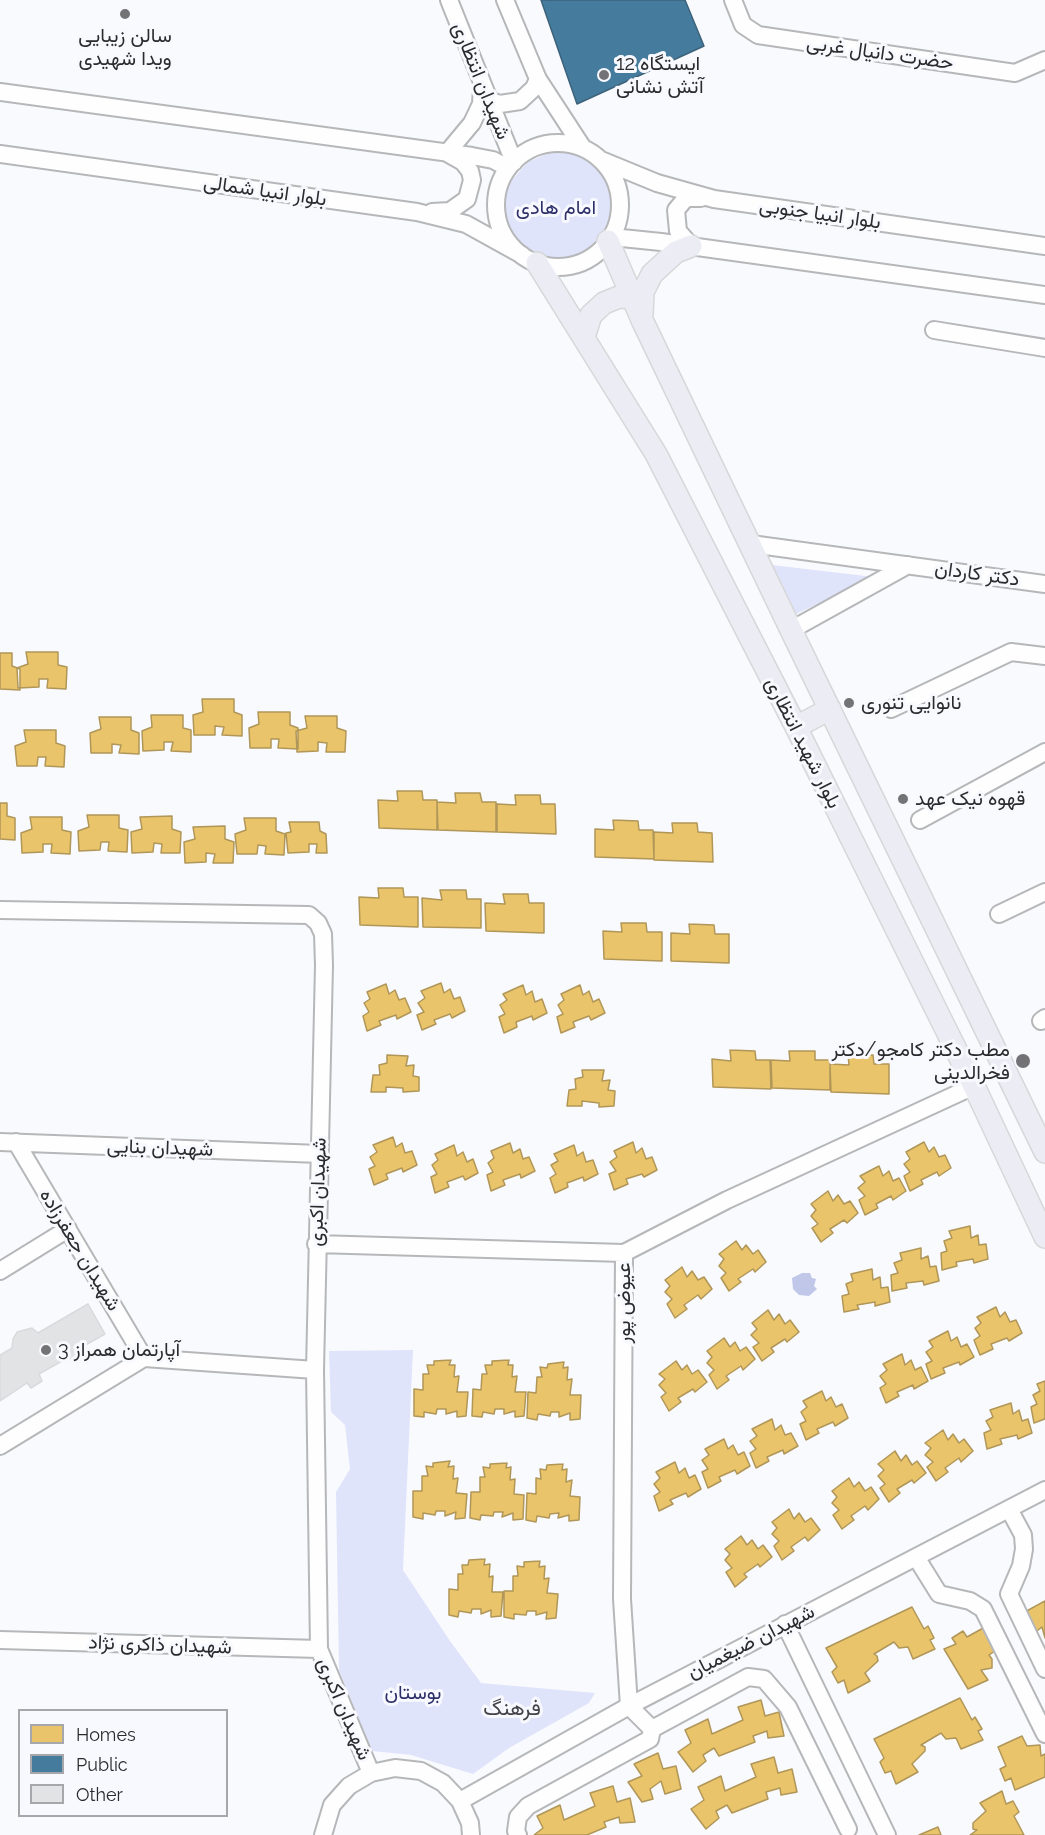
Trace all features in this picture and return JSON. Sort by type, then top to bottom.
[{"type":"main road","name":"بلوار شهید انتظاری","points":[[610,239],[643,322],[1045,1152]]},
{"type":"main road","points":[[643,322],[643,292],[652,274],[671,256],[691,246]]},
{"type":"main road","name":"بلوار شهید انتظاری","points":[[529,259],[584,336],[656,454],[796,726],[974,1086],[1045,1237]]},
{"type":"main road","points":[[584,336],[591,315],[604,303],[619,297],[634,298]]},
{"type":"main road","points":[[796,726],[830,709]]},
{"type":"street","name":"شهیدان انتظاری","points":[[448,0],[482,86],[491,102],[511,165]]},
{"type":"street","points":[[505,0],[538,79],[583,148]]},
{"type":"street","name":"حضرت دانیال غربی","points":[[733,0],[743,25],[758,35],[1015,73],[1045,60]]},
{"type":"street","points":[[491,102],[500,104],[520,101],[528,96],[538,79]]},
{"type":"street","points":[[447,153],[472,123],[481,104],[482,86]]},
{"type":"street","points":[[0,92],[447,153],[511,165]]},
{"type":"street","points":[[557,143],[583,148],[601,160],[612,174],[619,192],[620,210],[610,239],[591,257],[574,265],[555,267],[529,259],[507,241],[498,223],[496,203],[500,183],[511,165],[531,149],[557,143]]},
{"type":"street","points":[[417,212],[450,211],[467,199],[472,180],[470,171],[463,162],[447,153]]},
{"type":"street","name":"بلوار انبیا شمالی","points":[[0,154],[417,212],[466,224],[529,259]]},
{"type":"street","name":"بلوار انبیا جنوبی","points":[[601,160],[657,183],[714,199],[1045,246]]},
{"type":"street","points":[[691,246],[678,231],[676,210],[686,198],[714,199]]},
{"type":"street","points":[[610,239],[691,246],[1045,295]]},
{"type":"street","points":[[934,330],[1045,348]]},
{"type":"street","name":"دکتر کاردان","points":[[751,544],[1045,584]]},
{"type":"street","points":[[791,630],[908,565]]},
{"type":"street","points":[[891,709],[1011,651],[1045,656]]},
{"type":"street","points":[[920,820],[1045,752]]},
{"type":"street","points":[[999,914],[1045,892]]},
{"type":"street","name":"شهیدان اکبری","points":[[0,910],[309,915],[318,923],[323,934],[315,1370],[319,1649],[370,1773]]},
{"type":"street","name":"عیوض پور","points":[[629,1706],[622,1599],[624,1253],[727,1200],[974,1086]]},
{"type":"street","name":"شهیدان بنایی","points":[[8,1142],[320,1154]]},
{"type":"street","name":"شهیدان جعفرزاده","points":[[8,1142],[68,1229],[144,1358]]},
{"type":"street","points":[[0,1271],[68,1229]]},
{"type":"street","points":[[316,1244],[624,1253]]},
{"type":"street","points":[[0,1446],[144,1358],[315,1370]]},
{"type":"street","name":"شهیدان ضیغمیان","points":[[460,1802],[629,1706],[1045,1490]]},
{"type":"street","points":[[1009,1509],[1023,1535],[1024,1549],[1021,1566],[1009,1594],[1045,1669]]},
{"type":"street","points":[[916,1557],[939,1594],[970,1601],[983,1609],[1045,1734]]},
{"type":"street","points":[[785,1624],[887,1835]]},
{"type":"street","name":"شهیدان ذاکری نژاد","points":[[0,1640],[319,1649]]},
{"type":"street","points":[[652,1729],[748,1677],[764,1679],[788,1707],[848,1829]]},
{"type":"street","points":[[629,1706],[652,1729]]},
{"type":"street","points":[[518,1835],[516,1831],[518,1817],[528,1806],[650,1739],[652,1729]]},
{"type":"street","points":[[323,1835],[333,1805],[349,1786],[370,1773],[395,1768],[420,1772],[443,1783],[460,1802],[470,1823],[471,1835]]},
{"type":"green space","name":"امام هادی","points":[[568,145],[601,160],[612,174],[610,214],[604,231],[574,265],[537,263],[522,255],[498,223],[511,181],[528,162]]},
{"type":"green space","points":[[772,565],[874,577],[794,615]]},
{"type":"green space","name":"بوستان","points":[[413,1350],[403,1570],[481,1683],[595,1693],[589,1703],[509,1748],[473,1774],[411,1755],[372,1751],[339,1670],[336,1492],[350,1469],[345,1425],[331,1412],[329,1351]]},
{"type":"shaded area","points":[[802,1273],[810,1273],[812,1278],[816,1279],[814,1286],[817,1289],[809,1296],[799,1295],[793,1289],[792,1278]]},
{"type":"building: Homes","points":[[26,652],[58,652],[58,665],[67,667],[66,689],[47,688],[48,679],[39,679],[39,687],[18,688],[17,668],[28,664]]},
{"type":"building: Homes","points":[[0,653],[12,653],[12,666],[20,669],[20,690],[0,689]]},
{"type":"building: Homes","points":[[202,699],[234,699],[234,712],[242,715],[242,736],[222,735],[224,727],[215,726],[215,735],[194,735],[193,715],[203,712]]},
{"type":"building: Homes","points":[[258,712],[290,712],[290,725],[298,728],[298,749],[278,748],[279,739],[271,739],[271,748],[250,748],[249,728],[259,724]]},
{"type":"building: Homes","points":[[151,715],[183,715],[183,728],[191,730],[191,752],[171,751],[173,742],[164,742],[164,750],[143,751],[142,731],[152,727]]},
{"type":"building: Homes","points":[[305,716],[337,716],[337,728],[346,731],[345,752],[326,752],[327,743],[318,742],[318,751],[297,752],[296,731],[307,728]]},
{"type":"building: Homes","points":[[99,717],[131,717],[131,730],[139,733],[139,754],[119,753],[121,745],[112,744],[112,753],[91,753],[90,733],[101,729]]},
{"type":"building: Homes","points":[[24,730],[56,730],[56,743],[65,746],[64,767],[45,766],[46,757],[38,757],[37,766],[17,766],[15,746],[26,742]]},
{"type":"building: Homes","points":[[397,791],[422,791],[423,800],[437,800],[437,830],[379,828],[378,800],[398,801]]},
{"type":"building: Homes","points":[[455,793],[480,793],[482,802],[496,802],[496,832],[438,830],[437,802],[456,803]]},
{"type":"building: Homes","points":[[515,795],[540,795],[541,804],[555,804],[556,834],[497,832],[497,804],[516,805]]},
{"type":"building: Homes","points":[[0,803],[7,803],[7,816],[15,818],[15,840],[0,839]]},
{"type":"building: Homes","points":[[87,815],[119,815],[119,828],[128,830],[127,852],[108,851],[109,842],[101,842],[100,850],[79,851],[78,831],[89,827]]},
{"type":"building: Homes","points":[[172,816],[172,829],[181,832],[180,853],[161,853],[162,844],[154,843],[153,852],[132,853],[131,832],[142,829],[140,817]]},
{"type":"building: Homes","points":[[30,817],[62,817],[62,830],[71,832],[70,854],[51,853],[52,844],[43,844],[43,852],[22,853],[21,833],[32,829]]},
{"type":"building: Homes","points":[[244,818],[276,818],[276,831],[285,834],[284,855],[265,854],[266,846],[258,845],[257,854],[237,854],[235,834],[246,830]]},
{"type":"building: Homes","points":[[613,820],[638,821],[639,830],[653,830],[654,859],[595,857],[595,829],[614,830]]},
{"type":"building: Homes","points":[[289,822],[319,822],[320,831],[326,834],[327,853],[316,853],[317,844],[309,844],[309,852],[288,853],[286,833],[291,832]]},
{"type":"building: Homes","points":[[672,823],[697,823],[698,832],[712,833],[713,862],[654,860],[654,832],[673,833]]},
{"type":"building: Homes","points":[[225,826],[225,839],[234,842],[233,863],[213,863],[215,854],[206,853],[206,862],[185,863],[184,842],[195,839],[193,827]]},
{"type":"building: Homes","points":[[378,888],[403,888],[404,897],[418,897],[418,927],[360,925],[359,897],[379,898]]},
{"type":"building: Homes","points":[[440,890],[466,890],[467,899],[481,899],[481,928],[423,927],[422,898],[442,900]]},
{"type":"building: Homes","points":[[503,894],[528,894],[529,903],[544,903],[544,933],[486,931],[485,903],[505,904]]},
{"type":"building: Homes","points":[[621,923],[646,923],[647,932],[662,932],[662,961],[604,959],[603,931],[622,932]]},
{"type":"building: Homes","points":[[689,924],[714,925],[715,934],[729,934],[729,963],[671,961],[671,933],[690,934]]},
{"type":"building: Homes","points":[[441,983],[444,993],[450,989],[454,999],[460,997],[465,1011],[452,1018],[450,1014],[434,1020],[436,1024],[422,1030],[417,1015],[424,1012],[418,1003],[425,998],[421,991]]},
{"type":"building: Homes","points":[[386,984],[389,994],[395,990],[399,1000],[405,998],[411,1012],[397,1019],[396,1015],[379,1021],[381,1025],[367,1031],[363,1016],[369,1012],[364,1003],[370,999],[367,992]]},
{"type":"building: Homes","points":[[523,985],[526,995],[532,991],[535,1002],[542,999],[547,1013],[533,1020],[532,1016],[516,1022],[517,1027],[504,1033],[499,1017],[505,1014],[500,1005],[507,1000],[503,994]]},
{"type":"building: Homes","points":[[580,985],[583,995],[589,991],[593,1002],[599,999],[605,1013],[591,1020],[589,1016],[573,1022],[575,1027],[561,1033],[557,1017],[563,1014],[558,1005],[564,1000],[561,994]]},
{"type":"building: Homes","points":[[730,1050],[755,1051],[756,1060],[770,1060],[771,1089],[713,1087],[712,1059],[731,1061]]},
{"type":"building: Homes","points":[[789,1051],[815,1051],[815,1060],[830,1060],[830,1090],[772,1088],[771,1060],[790,1061]]},
{"type":"building: Homes","points":[[387,1055],[408,1056],[406,1066],[414,1065],[413,1076],[419,1077],[419,1091],[403,1092],[403,1088],[386,1087],[386,1092],[371,1092],[373,1075],[380,1075],[379,1065],[387,1063]]},
{"type":"building: Homes","points":[[848,1055],[873,1055],[874,1064],[889,1064],[889,1094],[831,1092],[830,1064],[849,1065]]},
{"type":"building: Homes","points":[[582,1070],[604,1070],[602,1081],[610,1080],[608,1090],[615,1091],[614,1106],[599,1107],[599,1103],[582,1101],[582,1106],[567,1106],[569,1090],[576,1089],[575,1079],[583,1077]]},
{"type":"building: Homes","points":[[393,1137],[396,1147],[402,1143],[405,1153],[412,1151],[417,1165],[403,1172],[402,1168],[386,1174],[388,1179],[374,1185],[369,1169],[375,1166],[370,1157],[377,1152],[373,1145]]},
{"type":"building: Homes","points":[[633,1142],[636,1153],[642,1148],[646,1159],[652,1157],[657,1170],[644,1177],[642,1174],[626,1179],[628,1184],[614,1190],[609,1174],[616,1171],[610,1162],[617,1157],[614,1151]]},
{"type":"building: Homes","points":[[924,1142],[929,1152],[934,1147],[939,1157],[945,1155],[951,1168],[939,1176],[937,1172],[921,1180],[923,1184],[910,1191],[904,1176],[910,1172],[904,1164],[910,1159],[906,1152]]},
{"type":"building: Homes","points":[[510,1143],[513,1153],[520,1149],[523,1159],[529,1157],[535,1171],[521,1178],[520,1174],[503,1180],[505,1185],[491,1191],[487,1175],[493,1172],[488,1163],[494,1158],[491,1151]]},
{"type":"building: Homes","points":[[454,1145],[457,1156],[463,1152],[467,1162],[473,1159],[478,1173],[465,1180],[463,1176],[447,1182],[449,1187],[435,1193],[431,1177],[437,1174],[432,1165],[438,1160],[435,1154]]},
{"type":"building: Homes","points":[[574,1145],[577,1156],[583,1152],[586,1162],[593,1160],[598,1174],[584,1181],[583,1177],[567,1183],[568,1187],[555,1193],[550,1178],[556,1174],[551,1165],[558,1161],[554,1154]]},
{"type":"building: Homes","points":[[879,1166],[883,1176],[889,1171],[893,1181],[899,1178],[906,1191],[893,1200],[891,1196],[876,1204],[878,1208],[865,1215],[859,1200],[865,1196],[858,1188],[865,1182],[860,1176]]},
{"type":"building: Homes","points":[[828,1191],[833,1201],[838,1195],[844,1204],[850,1201],[858,1213],[847,1223],[844,1220],[830,1229],[833,1233],[821,1242],[812,1228],[818,1224],[811,1216],[816,1210],[811,1204]]},
{"type":"building: Homes","points":[[970,1226],[971,1238],[978,1235],[979,1245],[986,1244],[988,1259],[974,1263],[973,1259],[956,1262],[957,1266],[942,1270],[941,1253],[947,1251],[944,1241],[952,1238],[949,1231]]},
{"type":"building: Homes","points":[[736,1241],[742,1250],[746,1245],[753,1254],[758,1250],[766,1262],[755,1272],[753,1269],[738,1279],[741,1282],[729,1291],[721,1278],[726,1273],[719,1266],[724,1259],[719,1254]]},
{"type":"building: Homes","points":[[921,1248],[921,1259],[928,1256],[930,1267],[936,1266],[939,1281],[924,1285],[923,1281],[906,1283],[907,1288],[892,1291],[891,1275],[898,1273],[894,1263],[902,1260],[900,1253]]},
{"type":"building: Homes","points":[[682,1267],[687,1277],[692,1271],[698,1280],[704,1277],[712,1289],[701,1299],[698,1295],[684,1305],[687,1309],[675,1318],[667,1304],[672,1299],[665,1292],[670,1286],[665,1280]]},
{"type":"building: Homes","points":[[872,1269],[873,1280],[880,1277],[881,1288],[888,1287],[890,1302],[875,1306],[875,1302],[857,1305],[859,1309],[844,1312],[842,1296],[849,1294],[846,1284],[853,1281],[851,1274]]},
{"type":"building: Homes","points":[[996,1307],[1000,1317],[1005,1312],[1010,1322],[1016,1320],[1022,1333],[1009,1341],[1007,1338],[991,1344],[993,1349],[980,1355],[974,1340],[980,1336],[975,1328],[981,1323],[977,1317]]},
{"type":"building: Homes","points":[[768,1310],[774,1320],[779,1314],[785,1324],[790,1320],[799,1332],[787,1342],[785,1339],[771,1348],[774,1352],[762,1361],[753,1347],[759,1343],[751,1335],[757,1329],[752,1323]]},
{"type":"building: Homes","points":[[948,1331],[951,1341],[957,1337],[961,1347],[967,1344],[974,1357],[960,1365],[959,1362],[943,1368],[945,1373],[931,1379],[926,1364],[932,1361],[926,1352],[933,1347],[929,1341]]},
{"type":"building: Homes","points":[[724,1338],[730,1347],[735,1342],[740,1351],[746,1347],[755,1359],[743,1370],[741,1366],[726,1376],[729,1380],[717,1389],[709,1375],[714,1370],[707,1363],[712,1357],[707,1351]]},
{"type":"building: Homes","points":[[902,1354],[905,1365],[911,1360],[915,1370],[921,1367],[928,1381],[914,1389],[913,1385],[897,1392],[899,1396],[886,1403],[880,1388],[886,1384],[880,1376],[887,1370],[883,1364]]},
{"type":"building: Homes","points":[[451,1360],[449,1365],[455,1365],[454,1377],[459,1376],[457,1392],[468,1392],[466,1416],[457,1417],[457,1411],[446,1414],[446,1409],[437,1409],[436,1414],[424,1412],[424,1417],[414,1416],[414,1389],[423,1390],[423,1374],[429,1374],[427,1365],[434,1365],[434,1361]]},
{"type":"building: Homes","points":[[509,1360],[508,1365],[513,1365],[512,1377],[517,1376],[515,1392],[526,1392],[524,1416],[515,1417],[515,1411],[504,1414],[504,1409],[495,1409],[494,1414],[483,1412],[482,1417],[472,1416],[473,1389],[481,1390],[482,1374],[487,1374],[485,1365],[492,1365],[492,1361]]},
{"type":"building: Homes","points":[[676,1361],[682,1370],[687,1365],[692,1374],[698,1370],[707,1382],[695,1392],[693,1389],[678,1398],[681,1402],[669,1411],[661,1397],[666,1393],[659,1385],[665,1379],[659,1374]]},
{"type":"building: Homes","points":[[564,1362],[563,1368],[568,1367],[567,1380],[572,1379],[570,1395],[581,1395],[580,1419],[570,1420],[570,1413],[559,1417],[559,1412],[551,1412],[550,1416],[538,1414],[537,1420],[527,1418],[528,1392],[536,1393],[537,1377],[542,1377],[540,1367],[547,1368],[548,1364]]},
{"type":"building: Homes","points":[[1045,1381],[1045,1419],[1034,1423],[1031,1407],[1037,1404],[1033,1395],[1040,1391],[1037,1384]]},
{"type":"building: Homes","points":[[822,1391],[826,1401],[831,1397],[836,1407],[842,1404],[848,1418],[835,1426],[833,1422],[817,1429],[819,1433],[806,1440],[800,1424],[806,1421],[801,1412],[807,1407],[803,1401]]},
{"type":"building: Homes","points":[[1011,1403],[1013,1414],[1019,1410],[1022,1421],[1028,1419],[1032,1433],[1018,1439],[1017,1435],[1000,1439],[1002,1444],[987,1449],[984,1433],[991,1430],[986,1421],[993,1417],[990,1410]]},
{"type":"building: Homes","points":[[772,1419],[775,1430],[781,1425],[785,1435],[791,1433],[798,1446],[784,1454],[783,1450],[767,1457],[769,1461],[756,1468],[750,1453],[756,1449],[750,1441],[757,1436],[752,1429]]},
{"type":"building: Homes","points":[[943,1430],[948,1440],[953,1434],[959,1443],[964,1439],[973,1451],[961,1462],[959,1458],[945,1468],[948,1472],[936,1481],[927,1467],[933,1462],[925,1455],[931,1448],[925,1443]]},
{"type":"building: Homes","points":[[724,1439],[728,1449],[733,1445],[738,1455],[744,1452],[750,1466],[737,1474],[735,1470],[719,1477],[721,1481],[708,1488],[702,1472],[708,1469],[702,1460],[709,1455],[705,1449]]},
{"type":"building: Homes","points":[[895,1451],[901,1461],[906,1455],[912,1465],[917,1461],[926,1473],[914,1483],[912,1480],[897,1489],[900,1493],[889,1502],[880,1488],[885,1484],[878,1476],[884,1470],[878,1464]]},
{"type":"building: Homes","points":[[450,1461],[448,1467],[454,1466],[453,1479],[458,1478],[456,1493],[467,1494],[465,1518],[455,1519],[456,1512],[445,1516],[445,1511],[436,1511],[435,1515],[423,1513],[423,1519],[413,1517],[413,1491],[422,1491],[422,1476],[428,1476],[426,1466],[433,1467],[433,1463]]},
{"type":"building: Homes","points":[[675,1462],[679,1473],[685,1468],[689,1478],[695,1475],[701,1489],[688,1497],[686,1493],[670,1500],[673,1504],[659,1511],[654,1496],[660,1492],[654,1484],[660,1478],[656,1472]]},
{"type":"building: Homes","points":[[507,1463],[506,1468],[511,1467],[510,1480],[515,1479],[514,1494],[524,1495],[523,1519],[513,1520],[513,1513],[502,1517],[503,1512],[494,1512],[493,1516],[481,1515],[480,1520],[470,1518],[471,1492],[480,1492],[480,1477],[485,1477],[483,1467],[490,1468],[490,1464]]},
{"type":"building: Homes","points":[[563,1464],[562,1470],[567,1469],[566,1482],[572,1480],[570,1496],[580,1497],[579,1520],[569,1521],[569,1515],[558,1518],[559,1513],[550,1514],[549,1518],[537,1516],[536,1522],[526,1520],[527,1493],[536,1494],[536,1478],[541,1479],[540,1469],[546,1470],[547,1465]]},
{"type":"building: Homes","points":[[849,1478],[854,1487],[859,1482],[865,1491],[871,1487],[879,1499],[868,1510],[865,1506],[851,1516],[854,1520],[842,1529],[833,1515],[839,1510],[832,1503],[837,1497],[832,1491]]},
{"type":"building: Homes","points":[[789,1509],[794,1519],[799,1513],[805,1522],[811,1518],[820,1530],[808,1541],[805,1537],[791,1547],[794,1551],[782,1560],[774,1546],[779,1541],[772,1534],[777,1528],[772,1522]]},
{"type":"building: Homes","points":[[741,1536],[747,1545],[752,1540],[758,1549],[763,1545],[772,1557],[760,1567],[758,1564],[744,1574],[747,1577],[735,1587],[726,1572],[732,1568],[725,1560],[730,1554],[725,1549]]},
{"type":"building: Homes","points":[[485,1559],[484,1565],[490,1564],[489,1577],[493,1576],[492,1592],[503,1592],[501,1616],[491,1617],[491,1610],[481,1614],[481,1609],[472,1609],[471,1613],[459,1611],[458,1617],[449,1615],[449,1589],[458,1590],[458,1574],[463,1574],[462,1565],[468,1565],[469,1560]]},
{"type":"building: Homes","points":[[540,1561],[539,1567],[545,1566],[544,1579],[549,1578],[547,1593],[558,1594],[556,1618],[546,1619],[547,1612],[536,1615],[536,1611],[527,1611],[526,1615],[514,1614],[514,1619],[504,1617],[504,1591],[513,1591],[513,1576],[518,1576],[517,1566],[524,1567],[524,1562]]},
{"type":"building: Homes","points":[[1045,1601],[1045,1638],[1042,1627],[1033,1634],[1023,1613]]},
{"type":"building: Homes","points":[[912,1607],[924,1629],[928,1626],[934,1638],[930,1640],[935,1649],[913,1659],[908,1647],[899,1648],[894,1642],[874,1654],[878,1661],[865,1673],[870,1681],[848,1693],[844,1680],[838,1683],[832,1672],[837,1667],[826,1648]]},
{"type":"building: Homes","points":[[985,1627],[998,1649],[989,1655],[992,1659],[992,1668],[981,1670],[988,1680],[968,1689],[944,1649],[956,1644],[952,1638],[963,1631],[967,1637]]},
{"type":"building: Homes","points":[[960,1698],[972,1720],[975,1717],[982,1729],[978,1731],[983,1740],[961,1749],[956,1738],[946,1739],[941,1733],[921,1745],[925,1747],[925,1751],[912,1764],[918,1772],[896,1784],[891,1771],[885,1773],[880,1762],[884,1758],[874,1739]]},
{"type":"building: Homes","points":[[761,1700],[765,1716],[779,1712],[784,1736],[768,1738],[767,1731],[753,1736],[755,1742],[719,1756],[714,1748],[703,1755],[706,1761],[693,1772],[678,1752],[691,1743],[685,1730],[708,1719],[712,1734],[743,1720],[738,1707]]},
{"type":"building: Homes","points":[[1022,1736],[1027,1746],[1040,1745],[1041,1756],[1045,1754],[1045,1777],[1015,1790],[1011,1778],[1005,1781],[1000,1769],[1006,1766],[998,1747]]},
{"type":"building: Homes","points":[[658,1753],[663,1769],[676,1766],[681,1789],[665,1794],[661,1781],[650,1789],[653,1799],[642,1802],[628,1782],[642,1776],[634,1764]]},
{"type":"building: Homes","points":[[774,1757],[778,1773],[792,1769],[797,1792],[781,1795],[780,1788],[766,1792],[768,1799],[732,1813],[727,1805],[716,1811],[719,1818],[706,1829],[691,1809],[704,1800],[698,1787],[721,1776],[725,1791],[756,1777],[751,1764]]},
{"type":"building: Homes","points":[[613,1786],[617,1802],[630,1798],[635,1822],[620,1823],[619,1817],[604,1822],[606,1827],[587,1835],[534,1835],[543,1828],[537,1816],[560,1805],[564,1820],[595,1806],[590,1793]]},
{"type":"building: Homes","points":[[1002,1791],[1006,1804],[1013,1801],[1019,1812],[1014,1816],[1024,1835],[970,1835],[977,1830],[973,1829],[973,1823],[986,1811],[980,1803]]},
{"type":"building: Homes","points":[[938,1827],[941,1835],[919,1835]]},
{"type":"building: Public","name":"ایستگاه 12 آتش نشانی","points":[[541,0],[685,0],[704,46],[577,104]]},
{"type":"building: Other","name":"آپارتمان همراز 3","points":[[88,1304],[105,1334],[82,1347],[86,1352],[73,1361],[69,1357],[39,1374],[42,1381],[31,1388],[27,1383],[0,1401],[0,1355],[12,1348],[17,1332],[32,1328],[38,1333]]},
{"type":"place","name":"سالن زیبایی ویدا شهیدی","points":[[125,14]]},
{"type":"place","name":"ایستگاه 12 آتش نشانی","points":[[604,75]]},
{"type":"place","name":"نانوایی تنوری","points":[[849,703]]},
{"type":"place","name":"قهوه نیک عهد","points":[[903,799]]},
{"type":"place","name":"مطب دکتر کامجو/دکتر فخرالدینی","points":[[1023,1061]]},
{"type":"place","name":"آپارتمان همراز 3","points":[[46,1350]]},
{"type":"district","name":"فرهنگ","points":[[512,1709]]}]
